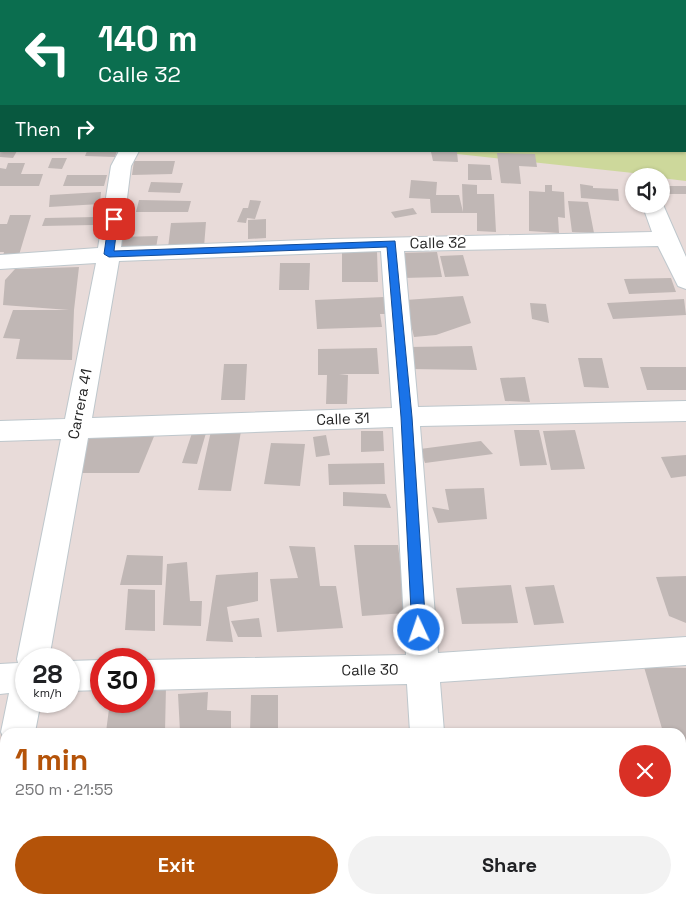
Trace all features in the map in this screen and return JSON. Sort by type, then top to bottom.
[{"type":"street","name":"Carrera 41","points":[[35,648],[109,254],[121,166],[128,152]]},
{"type":"street","points":[[656,213],[666,239],[686,281]]},
{"type":"street","name":"Calle 32","points":[[0,262],[109,254],[392,244],[666,239]]},
{"type":"street","points":[[392,244],[406,417],[421,669],[427,728]]},
{"type":"street","name":"Calle 31","points":[[0,431],[406,417],[686,411]]},
{"type":"street","name":"Calle 30","points":[[155,674],[421,669],[686,651]]},
{"type":"street","points":[[0,679],[15,678]]},
{"type":"street","points":[[19,728],[22,713]]},
{"type":"shaded area","points":[[439,152],[686,152],[686,181],[670,179],[670,168],[625,168],[625,172]]},
{"type":"building","points":[[0,152],[16,152],[13,158],[0,157]]},
{"type":"building","points":[[87,152],[117,152],[115,157],[85,156]]},
{"type":"building","points":[[431,152],[457,152],[458,162],[433,161]]},
{"type":"building","points":[[497,153],[535,154],[537,167],[519,166],[521,184],[501,183]]},
{"type":"building","points":[[52,158],[67,158],[62,169],[48,168]]},
{"type":"building","points":[[134,161],[175,161],[172,174],[132,175]]},
{"type":"building","points":[[8,163],[25,163],[21,174],[43,174],[39,186],[0,186],[0,168],[6,169]]},
{"type":"building","points":[[468,164],[490,165],[492,180],[468,180]]},
{"type":"building","points":[[67,175],[107,175],[104,186],[63,186]]},
{"type":"building","points":[[411,180],[437,182],[436,195],[459,195],[463,212],[462,184],[477,185],[477,194],[494,194],[496,232],[477,231],[477,213],[431,213],[430,199],[409,198]]},
{"type":"building","points":[[151,182],[183,183],[180,193],[148,192]]},
{"type":"building","points":[[580,184],[593,186],[593,188],[618,189],[619,201],[581,198]]},
{"type":"building","points":[[545,185],[552,185],[552,191],[564,192],[565,218],[558,217],[559,233],[529,231],[529,191],[545,192]]},
{"type":"building","points":[[670,186],[686,186],[686,194],[670,194]]},
{"type":"building","points":[[101,192],[100,204],[49,207],[50,195]]},
{"type":"building","points":[[139,200],[191,201],[188,212],[136,212]]},
{"type":"building","points":[[250,200],[261,201],[255,219],[247,218],[246,223],[237,222],[243,208],[248,208]]},
{"type":"building","points":[[568,201],[588,202],[594,233],[572,232]]},
{"type":"building","points":[[413,208],[417,214],[395,218],[391,212]]},
{"type":"building","points":[[10,215],[31,215],[19,255],[3,256],[4,252],[0,252],[0,224],[7,224]]},
{"type":"building","points":[[96,217],[93,225],[42,226],[45,218]]},
{"type":"building","points":[[266,219],[266,238],[248,239],[248,220]]},
{"type":"building","points":[[206,222],[204,247],[168,248],[171,223]]},
{"type":"building","points":[[158,236],[156,248],[115,249],[117,237]]},
{"type":"building","points":[[342,251],[377,251],[378,282],[342,282]]},
{"type":"building","points":[[437,252],[442,277],[403,278],[398,253]]},
{"type":"building","points":[[463,255],[469,276],[445,277],[440,256]]},
{"type":"building","points":[[280,263],[310,263],[309,290],[279,290]]},
{"type":"building","points":[[79,267],[74,310],[72,360],[16,359],[20,339],[3,338],[13,310],[69,310],[3,305],[5,280],[15,269]]},
{"type":"building","points":[[671,278],[676,292],[629,294],[624,279]]},
{"type":"building","points":[[463,296],[471,323],[436,335],[414,337],[405,300]]},
{"type":"building","points":[[384,297],[386,314],[380,314],[382,327],[317,329],[315,300]]},
{"type":"building","points":[[684,299],[686,315],[613,319],[607,303]]},
{"type":"building","points":[[530,303],[546,304],[549,323],[532,319]]},
{"type":"building","points":[[472,346],[477,370],[411,369],[408,347]]},
{"type":"building","points":[[377,348],[379,374],[339,374],[348,375],[347,404],[326,404],[327,375],[318,375],[318,349]]},
{"type":"building","points":[[578,358],[602,358],[609,388],[584,387]]},
{"type":"building","points":[[224,364],[247,364],[245,400],[221,400]]},
{"type":"building","points":[[640,367],[686,367],[686,390],[647,390]]},
{"type":"building","points":[[525,377],[530,402],[505,401],[500,378]]},
{"type":"building","points":[[514,430],[539,430],[547,465],[520,466]]},
{"type":"building","points":[[575,430],[585,469],[551,470],[543,431]]},
{"type":"building","points":[[211,431],[241,431],[231,491],[198,490]]},
{"type":"building","points":[[361,431],[383,431],[384,451],[361,452]]},
{"type":"building","points":[[192,433],[206,433],[197,464],[182,463]]},
{"type":"building","points":[[155,434],[139,473],[78,473],[87,435]]},
{"type":"building","points":[[326,435],[330,455],[316,457],[313,437]]},
{"type":"building","points":[[481,441],[493,454],[425,463],[420,449]]},
{"type":"building","points":[[271,443],[305,444],[300,486],[264,484]]},
{"type":"building","points":[[686,455],[686,476],[671,478],[661,457]]},
{"type":"building","points":[[384,463],[385,484],[329,485],[328,464]]},
{"type":"building","points":[[484,488],[487,519],[438,523],[432,507],[449,510],[445,489]]},
{"type":"building","points":[[343,492],[386,494],[391,508],[343,506]]},
{"type":"building","points":[[354,545],[398,545],[406,613],[362,616]]},
{"type":"building","points":[[289,546],[315,547],[320,586],[336,586],[343,628],[277,632],[270,579],[298,578]]},
{"type":"building","points":[[127,555],[163,556],[162,585],[120,585]]},
{"type":"building","points":[[187,562],[190,601],[202,601],[201,626],[163,625],[167,564]]},
{"type":"building","points":[[258,572],[258,601],[227,607],[233,642],[206,641],[216,575]]},
{"type":"building","points":[[686,576],[686,623],[669,616],[656,577]]},
{"type":"building","points":[[511,585],[518,623],[462,624],[456,588]]},
{"type":"building","points":[[554,585],[564,623],[534,625],[525,587]]},
{"type":"building","points":[[128,589],[155,590],[155,631],[125,630]]},
{"type":"building","points":[[259,618],[262,637],[238,637],[231,621]]},
{"type":"building","points":[[644,667],[686,668],[686,728],[662,728]]},
{"type":"building","points":[[166,686],[165,728],[107,728],[108,713],[155,713],[155,687]]},
{"type":"building","points":[[208,692],[207,710],[231,711],[231,728],[180,728],[178,694]]},
{"type":"building","points":[[251,695],[278,695],[278,728],[250,728]]},
{"type":"route","points":[[114,219],[109,254],[392,244],[406,417],[419,630]]}]
